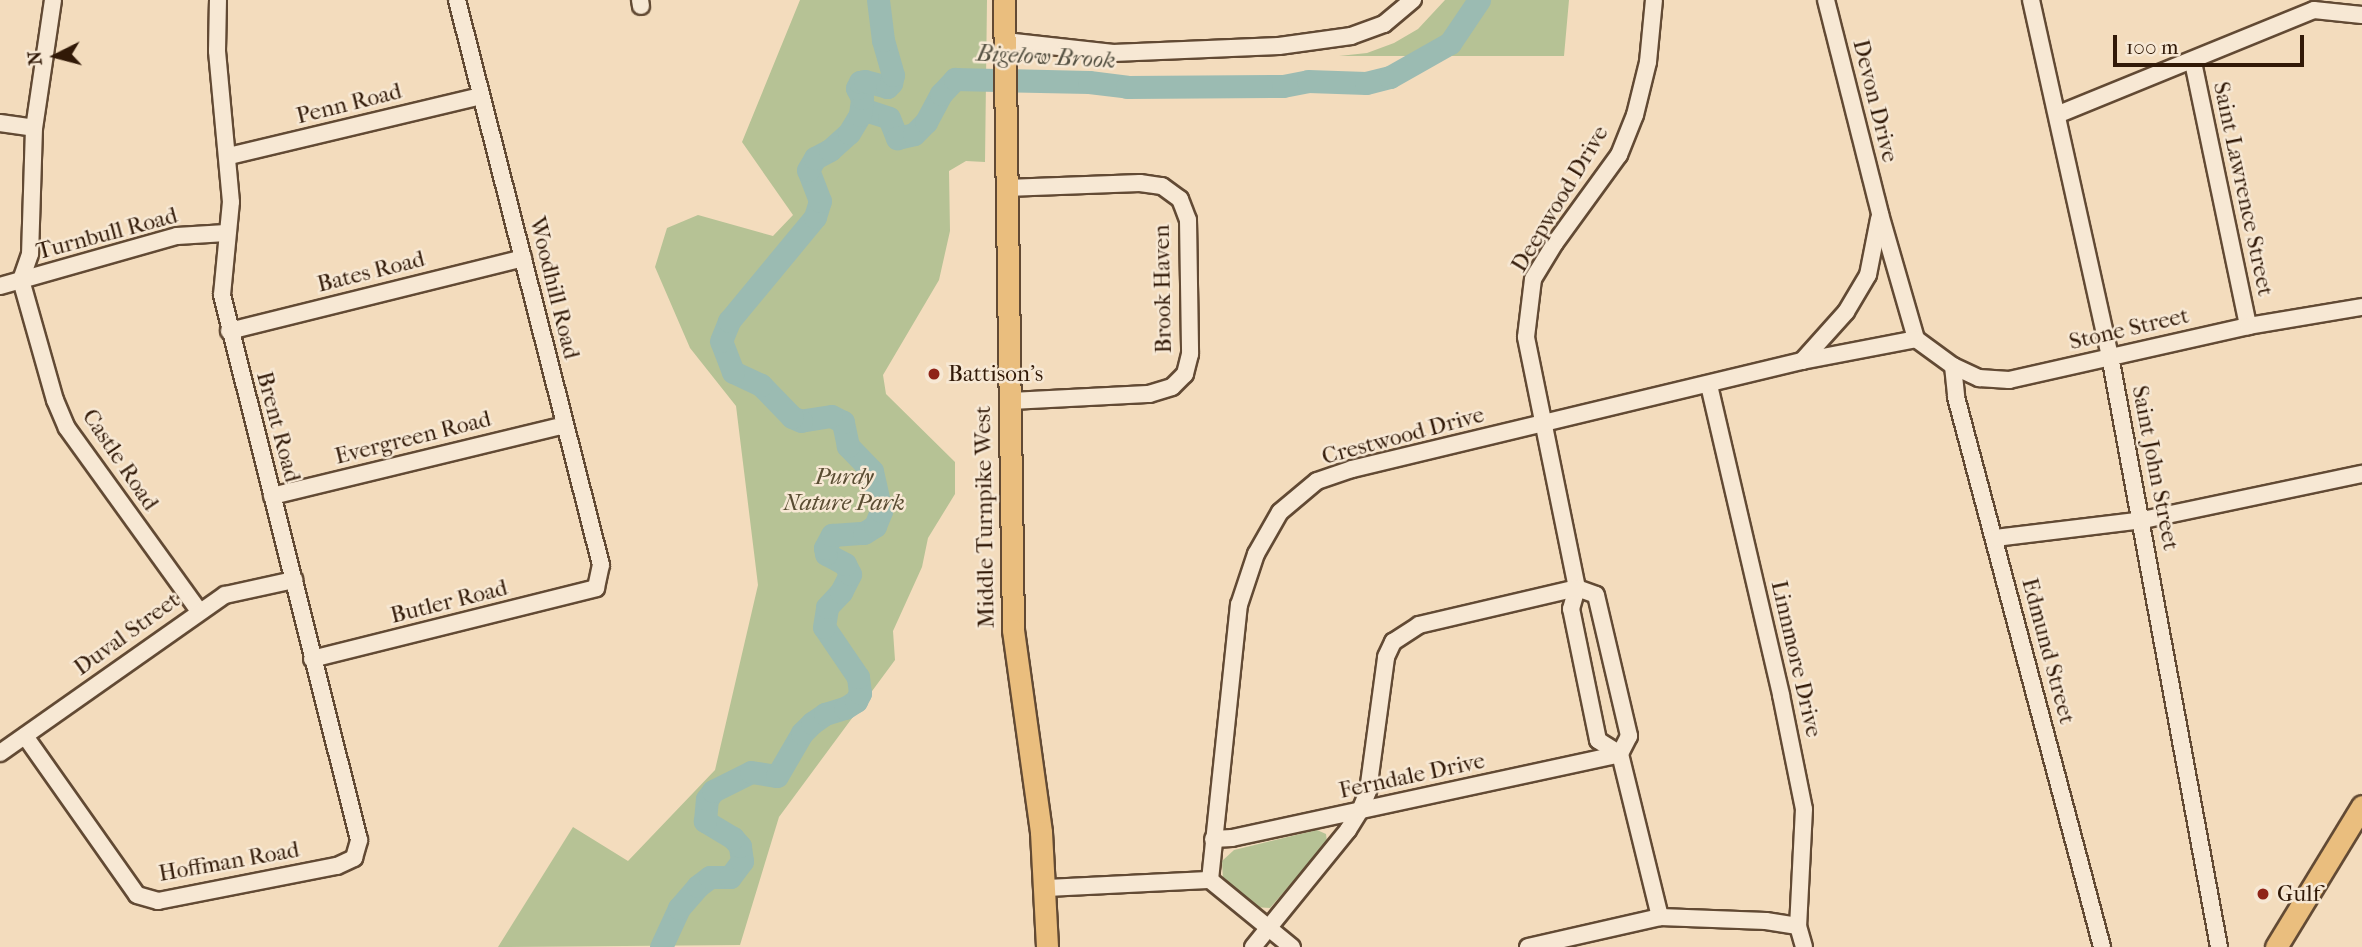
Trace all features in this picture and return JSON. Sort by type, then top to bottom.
[{"type":"main road","name":"Middle Turnpike West","points":[[1004,0],[1013,630],[1041,832],[1047,947]]},
{"type":"main road","points":[[2276,947],[2362,806]]},
{"type":"street","points":[[22,280],[30,254],[34,128],[53,0]]},
{"type":"street","name":"Brent Road","points":[[218,0],[217,51],[229,156],[231,202],[222,295],[359,840],[354,858]]},
{"type":"street","name":"Woodhill Road","points":[[457,0],[601,565],[596,588]]},
{"type":"street","points":[[1005,41],[1113,52],[1279,46],[1351,36],[1384,24],[1413,0]]},
{"type":"street","name":"Deepwood Drive","points":[[1620,754],[1598,740],[1571,609],[1577,588],[1526,337],[1533,279],[1555,243],[1619,155],[1635,115],[1648,62],[1654,0]]},
{"type":"street","name":"Devon Drive","points":[[1826,0],[1880,214],[1916,339]]},
{"type":"street","name":"Saint John Street","points":[[2031,0],[2059,114],[2143,520],[2219,947]]},
{"type":"street","points":[[2059,114],[2193,62],[2314,10],[2362,15]]},
{"type":"street","name":"Saint Lawrence Street","points":[[2193,62],[2248,326]]},
{"type":"street","name":"Penn Road","points":[[229,156],[480,96]]},
{"type":"street","points":[[0,123],[34,128]]},
{"type":"street","name":"Brook Haven","points":[[1006,188],[1140,183],[1162,186],[1180,199],[1188,220],[1190,355],[1185,374],[1172,387],[1149,394],[1009,401]]},
{"type":"street","name":"Devon Drive","points":[[1802,361],[1846,312],[1868,275],[1880,214]]},
{"type":"street","name":"Turnbull Road","points":[[0,286],[177,236],[226,233]]},
{"type":"street","name":"Bates Road","points":[[229,331],[523,258]]},
{"type":"street","name":"Castle Road","points":[[22,280],[55,400],[67,428],[198,611]]},
{"type":"street","name":"Stone Street","points":[[1916,339],[1953,366],[1979,378],[2009,380],[2248,326],[2362,307]]},
{"type":"street","name":"Crestwood Drive","points":[[1210,880],[1239,605],[1255,554],[1280,512],[1317,481],[1352,469],[1802,361],[1916,339]]},
{"type":"street","name":"Edmund Street","points":[[1953,366],[1956,397],[2102,947]]},
{"type":"street","name":"Linnmore Drive","points":[[1709,385],[1781,695],[1804,809],[1798,926],[1804,947]]},
{"type":"street","name":"Evergreen Road","points":[[272,496],[565,425]]},
{"type":"street","points":[[1995,538],[2143,520],[2362,474]]},
{"type":"street","name":"Duval Street","points":[[0,753],[198,611],[225,595],[294,580]]},
{"type":"street","name":"Butler Road","points":[[312,659],[596,588]]},
{"type":"street","points":[[1253,947],[1348,830],[1360,811],[1368,791],[1386,657],[1393,642],[1419,625],[1577,588],[1596,595],[1629,736],[1620,754],[1660,918]]},
{"type":"street","name":"Hoffman Road","points":[[25,736],[137,895],[158,901],[337,866],[354,858]]},
{"type":"street","name":"Ferndale Drive","points":[[1213,839],[1232,838],[1620,754]]},
{"type":"street","points":[[1045,888],[1210,880],[1292,947]]},
{"type":"street","points":[[1528,947],[1660,918],[1766,921],[1798,926]]},
{"type":"green space","name":"Purdy Nature Park","points":[[800,0],[987,0],[985,162],[966,161],[949,171],[950,231],[939,280],[883,375],[886,394],[955,462],[955,494],[928,538],[922,567],[893,631],[895,660],[779,817],[740,945],[498,947],[573,827],[628,861],[715,770],[758,585],[736,406],[690,348],[655,267],[667,228],[698,215],[773,236],[793,215],[742,142]]},
{"type":"green space","points":[[1445,0],[1569,0],[1564,56],[1339,56],[1367,53],[1394,43],[1418,29]]},
{"type":"green space","points":[[1317,830],[1326,834],[1327,842],[1270,908],[1255,907],[1223,880],[1222,861],[1234,850]]},
{"type":"waterway","name":"Bigelow Brook","points":[[661,947],[679,908],[698,886],[710,877],[730,877],[742,861],[740,846],[733,838],[705,821],[707,799],[713,791],[751,772],[777,776],[802,733],[825,714],[845,708],[856,701],[860,693],[858,677],[824,627],[827,607],[841,592],[850,574],[845,564],[826,554],[825,548],[832,535],[864,533],[875,526],[881,511],[872,471],[848,446],[843,422],[831,416],[801,421],[792,417],[761,385],[733,372],[721,341],[729,321],[815,217],[820,201],[808,170],[815,158],[830,150],[849,133],[860,115],[862,98],[857,88],[860,82],[887,87],[891,83],[893,75],[883,40],[878,0]]},
{"type":"waterway","name":"Bigelow Brook","points":[[862,109],[889,118],[897,138],[914,134],[926,122],[941,94],[955,79],[1089,82],[1127,87],[1283,86],[1308,81],[1366,83],[1390,77],[1450,43],[1479,0]]},
{"type":"place","name":"Battison's","points":[[934,374]]},
{"type":"place","name":"Gulf","points":[[2263,894]]}]
